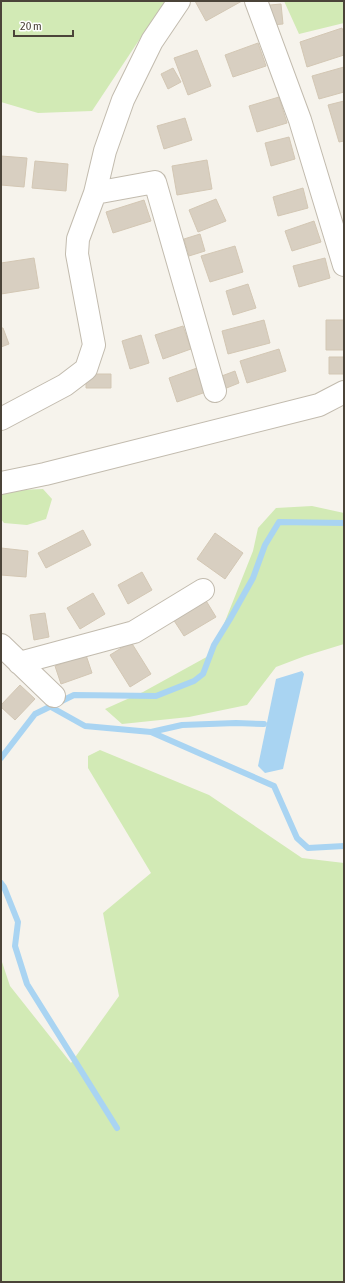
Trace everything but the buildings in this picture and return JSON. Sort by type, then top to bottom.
[{"type":"street","points":[[1,419],[65,385],[86,369],[94,346],[76,254],[78,239],[95,193],[105,151],[124,100],[152,40],[179,1]]},
{"type":"street","points":[[256,1],[300,120],[344,265]]},
{"type":"street","points":[[95,193],[155,182],[215,390]]},
{"type":"street","points":[[1,483],[52,472],[319,404],[344,392]]},
{"type":"street","points":[[19,663],[134,632],[203,590]]},
{"type":"street","points":[[1,645],[54,696]]},
{"type":"green space","points":[[1,1],[165,1],[92,111],[38,113],[1,102]]},
{"type":"green space","points":[[284,1],[344,1],[344,23],[299,34]]},
{"type":"green space","points":[[43,489],[52,499],[46,519],[27,525],[4,523],[1,519],[1,495],[20,490]]},
{"type":"green space","points":[[312,506],[344,513],[344,644],[276,667],[247,705],[189,717],[122,724],[105,709],[143,692],[212,654],[253,551],[258,528],[276,508]]},
{"type":"green space","points":[[100,750],[209,795],[302,858],[344,863],[344,1282],[1,1282],[1,959],[10,986],[71,1063],[119,996],[103,913],[151,873],[88,768],[88,756]]},
{"type":"water","points":[[302,671],[304,674],[283,769],[265,773],[258,766],[276,679]]},
{"type":"waterway","points":[[1,758],[35,714],[74,695],[156,696],[194,681],[203,674],[214,645],[253,578],[265,545],[279,522],[344,523]]},
{"type":"waterway","points":[[51,707],[85,726],[151,732],[182,725],[236,723],[264,724]]},
{"type":"waterway","points":[[151,732],[274,786],[297,838],[308,848],[344,846]]},
{"type":"waterway","points":[[1,883],[18,922],[15,946],[27,984],[117,1128]]}]
